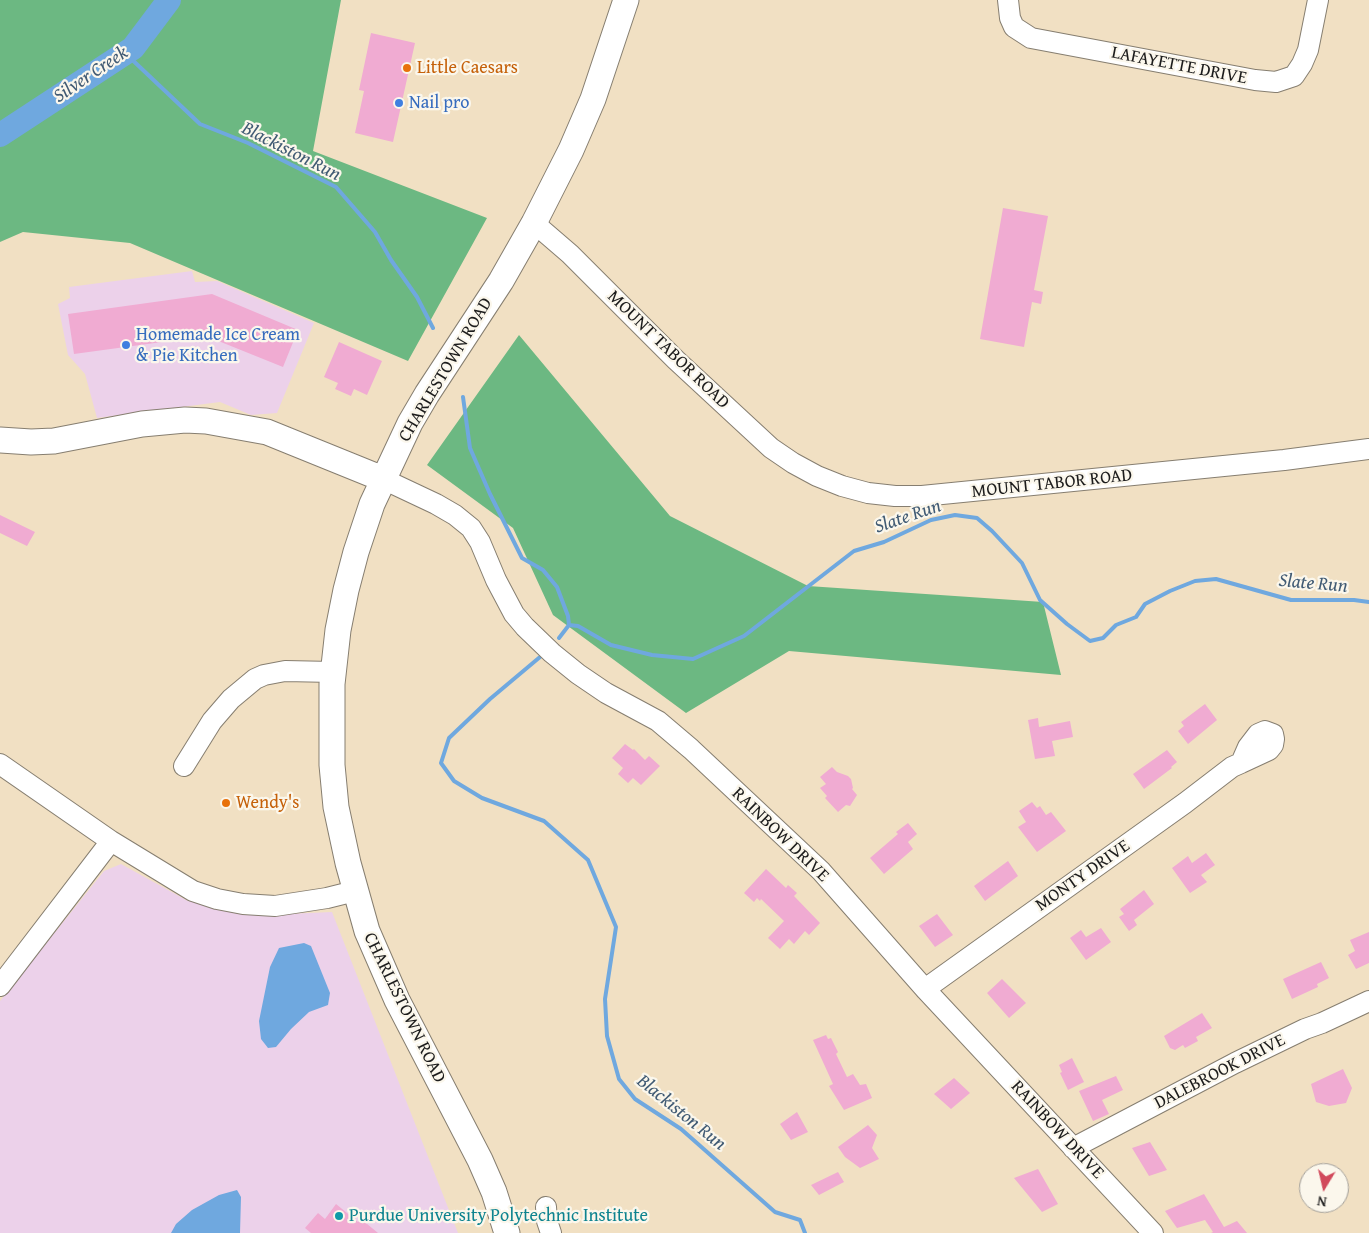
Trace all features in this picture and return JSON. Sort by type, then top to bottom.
[{"type":"main road","name":"CHARLESTOWN ROAD","points":[[507,1233],[494,1192],[480,1160],[397,1000],[367,932],[355,891],[336,807],[331,724],[333,672],[338,630],[346,590],[367,516],[383,479],[426,394],[501,281],[534,223],[571,150],[589,107],[614,40],[626,0]]},
{"type":"main road","points":[[0,440],[54,441],[142,424],[185,420],[206,421],[267,432],[383,479]]},
{"type":"street","name":"LAFAYETTE DRIVE","points":[[1008,0],[1010,18],[1014,27],[1031,38],[1255,80],[1276,82],[1294,76],[1302,64],[1308,50],[1318,0]]},
{"type":"street","name":"MOUNT TABOR ROAD","points":[[534,223],[570,254],[676,360],[770,448],[817,476],[842,486],[868,493],[922,496],[1284,460],[1369,449]]},
{"type":"street","name":"RAINBOW DRIVE","points":[[383,479],[436,504],[455,515],[471,528],[480,542],[496,580],[514,614],[525,627],[552,653],[578,674],[606,693],[658,722],[690,749],[820,871],[925,989],[1152,1233]]},
{"type":"street","points":[[184,766],[212,721],[231,699],[255,679],[264,675],[285,671],[333,672]]},
{"type":"street","points":[[0,764],[111,842],[193,891],[217,899],[243,904],[275,906],[327,898],[355,891]]},
{"type":"street","name":"MONTY DRIVE","points":[[925,989],[1186,803],[1232,767],[1241,764]]},
{"type":"street","points":[[0,986],[111,842]]},
{"type":"street","name":"DALEBROOK DRIVE","points":[[1073,1148],[1244,1059],[1305,1029],[1369,1001]]},
{"type":"street","points":[[546,1207],[547,1221],[551,1233]]},
{"type":"shaded area","points":[[192,271],[195,282],[217,281],[314,323],[277,413],[251,415],[220,402],[97,418],[85,374],[68,355],[58,304],[70,298],[69,287]]},
{"type":"shaded area","points":[[121,864],[188,901],[262,915],[332,912],[458,1233],[0,1233],[0,1001],[104,871]]},
{"type":"green space","points":[[0,0],[341,0],[313,151],[487,218],[408,361],[130,243],[23,232],[0,242]]},
{"type":"green space","points":[[519,335],[670,516],[808,586],[1043,602],[1061,675],[789,651],[686,713],[553,615],[513,528],[427,465]]},
{"type":"water","points":[[304,943],[311,946],[330,993],[328,1005],[309,1012],[276,1047],[268,1048],[261,1039],[259,1021],[270,967],[279,948]]},
{"type":"water","points":[[237,1190],[241,1197],[240,1233],[171,1233],[176,1224],[192,1210],[219,1195]]},
{"type":"building","points":[[371,33],[415,43],[393,142],[355,133],[364,91],[359,90]]},
{"type":"building","points":[[1003,208],[1048,216],[1034,290],[1043,292],[1041,304],[1032,302],[1024,347],[980,339]]},
{"type":"building","points":[[212,294],[298,330],[283,367],[206,336],[74,354],[68,314]]},
{"type":"building","points":[[339,342],[382,361],[367,395],[354,389],[351,396],[335,389],[338,383],[324,377]]},
{"type":"building","points":[[0,515],[35,532],[27,546],[0,533]]},
{"type":"building","points":[[1205,704],[1217,720],[1188,744],[1178,731],[1184,726],[1181,722]]},
{"type":"building","points":[[1038,718],[1039,727],[1070,721],[1073,737],[1052,741],[1055,756],[1035,759],[1028,720]]},
{"type":"building","points":[[625,744],[634,749],[645,760],[649,756],[660,766],[641,785],[633,778],[628,783],[618,774],[623,768],[612,758]]},
{"type":"building","points":[[1167,750],[1177,762],[1144,789],[1133,774]]},
{"type":"building","points":[[832,767],[837,772],[851,779],[852,789],[857,795],[850,806],[846,805],[838,812],[825,798],[827,796],[820,788],[826,784],[820,777]]},
{"type":"building","points":[[1032,802],[1037,808],[1040,806],[1046,815],[1051,812],[1066,831],[1037,852],[1018,827],[1026,822],[1019,811]]},
{"type":"building","points":[[908,823],[917,834],[908,842],[913,849],[884,874],[870,858],[898,834],[896,832]]},
{"type":"building","points":[[1206,853],[1215,865],[1201,875],[1207,882],[1190,893],[1172,868],[1188,856],[1192,863]]},
{"type":"building","points":[[1008,861],[1018,876],[985,901],[974,886]]},
{"type":"building","points":[[766,869],[786,888],[788,885],[797,893],[794,896],[820,923],[809,935],[805,931],[794,944],[789,939],[780,949],[768,938],[784,921],[761,899],[760,901],[757,898],[754,902],[744,893]]},
{"type":"building","points":[[1144,890],[1154,904],[1134,920],[1137,925],[1129,931],[1119,917],[1124,914],[1120,909]]},
{"type":"building","points":[[937,914],[953,935],[935,947],[919,926]]},
{"type":"building","points":[[1101,928],[1111,942],[1086,960],[1070,938],[1081,930],[1086,937]]},
{"type":"building","points":[[1369,932],[1369,963],[1356,969],[1348,955],[1355,951],[1350,940]]},
{"type":"building","points":[[1321,962],[1329,978],[1317,984],[1318,987],[1292,999],[1283,979]]},
{"type":"building","points":[[1002,979],[1026,1003],[1009,1018],[987,993]]},
{"type":"building","points":[[1202,1013],[1212,1028],[1196,1037],[1198,1041],[1185,1048],[1183,1045],[1175,1050],[1170,1048],[1164,1036]]},
{"type":"building","points":[[826,1035],[828,1039],[831,1038],[838,1052],[836,1054],[847,1077],[853,1074],[860,1085],[866,1084],[872,1098],[844,1110],[829,1086],[833,1084],[813,1040]]},
{"type":"building","points":[[1072,1058],[1084,1082],[1068,1090],[1060,1073],[1062,1072],[1059,1065]]},
{"type":"building","points":[[1343,1069],[1352,1088],[1346,1103],[1329,1106],[1316,1102],[1311,1084]]},
{"type":"building","points":[[1116,1076],[1123,1090],[1102,1100],[1109,1114],[1093,1121],[1079,1091]]},
{"type":"building","points":[[954,1078],[970,1093],[951,1109],[934,1094]]},
{"type":"building","points":[[797,1112],[808,1132],[791,1140],[780,1124]]},
{"type":"building","points":[[868,1125],[877,1135],[872,1148],[879,1159],[860,1168],[845,1157],[838,1147]]},
{"type":"building","points":[[1150,1142],[1167,1170],[1149,1176],[1132,1148]]},
{"type":"building","points":[[1038,1169],[1058,1204],[1042,1212],[1014,1178]]},
{"type":"building","points":[[838,1172],[844,1182],[819,1195],[811,1185]]},
{"type":"building","points":[[1204,1194],[1224,1227],[1237,1221],[1247,1233],[1211,1233],[1213,1232],[1205,1220],[1177,1228],[1165,1211]]},
{"type":"building","name":"Purdue University Polytechnic Institute","points":[[336,1204],[358,1222],[361,1219],[378,1233],[311,1233],[305,1228],[318,1213],[325,1219]]},
{"type":"waterway","name":"Silver Creek","points":[[0,135],[133,48],[169,0]]},
{"type":"waterway","name":"Blackiston Run","points":[[125,53],[200,124],[248,143],[336,187],[375,232],[391,260],[417,297],[433,328]]},
{"type":"waterway","name":"Blackiston Run","points":[[463,397],[470,448],[490,494],[522,558],[543,570],[557,587],[568,616],[569,625],[559,638]]},
{"type":"waterway","name":"Slate Run","points":[[569,625],[578,626],[611,645],[652,655],[693,659],[744,636],[854,551],[884,542],[931,520],[955,515],[977,518],[992,531],[1022,563],[1040,600],[1090,641],[1103,638],[1116,625],[1136,617],[1145,604],[1195,581],[1216,579],[1291,600],[1354,600],[1369,602]]},
{"type":"waterway","name":"Blackiston Run","points":[[540,657],[490,699],[449,738],[441,763],[454,781],[482,798],[544,821],[588,860],[616,927],[605,999],[607,1036],[619,1079],[635,1099],[681,1129],[775,1212],[800,1220],[805,1233]]},
{"type":"place","name":"Little Caesars","points":[[407,68]]},
{"type":"place","name":"Nail pro","points":[[399,103]]},
{"type":"place","name":"Homemade Ice Cream & Pie Kitchen","points":[[126,345]]},
{"type":"place","name":"Wendy's","points":[[226,803]]},
{"type":"place","name":"Purdue University Polytechnic Institute","points":[[339,1216]]}]
